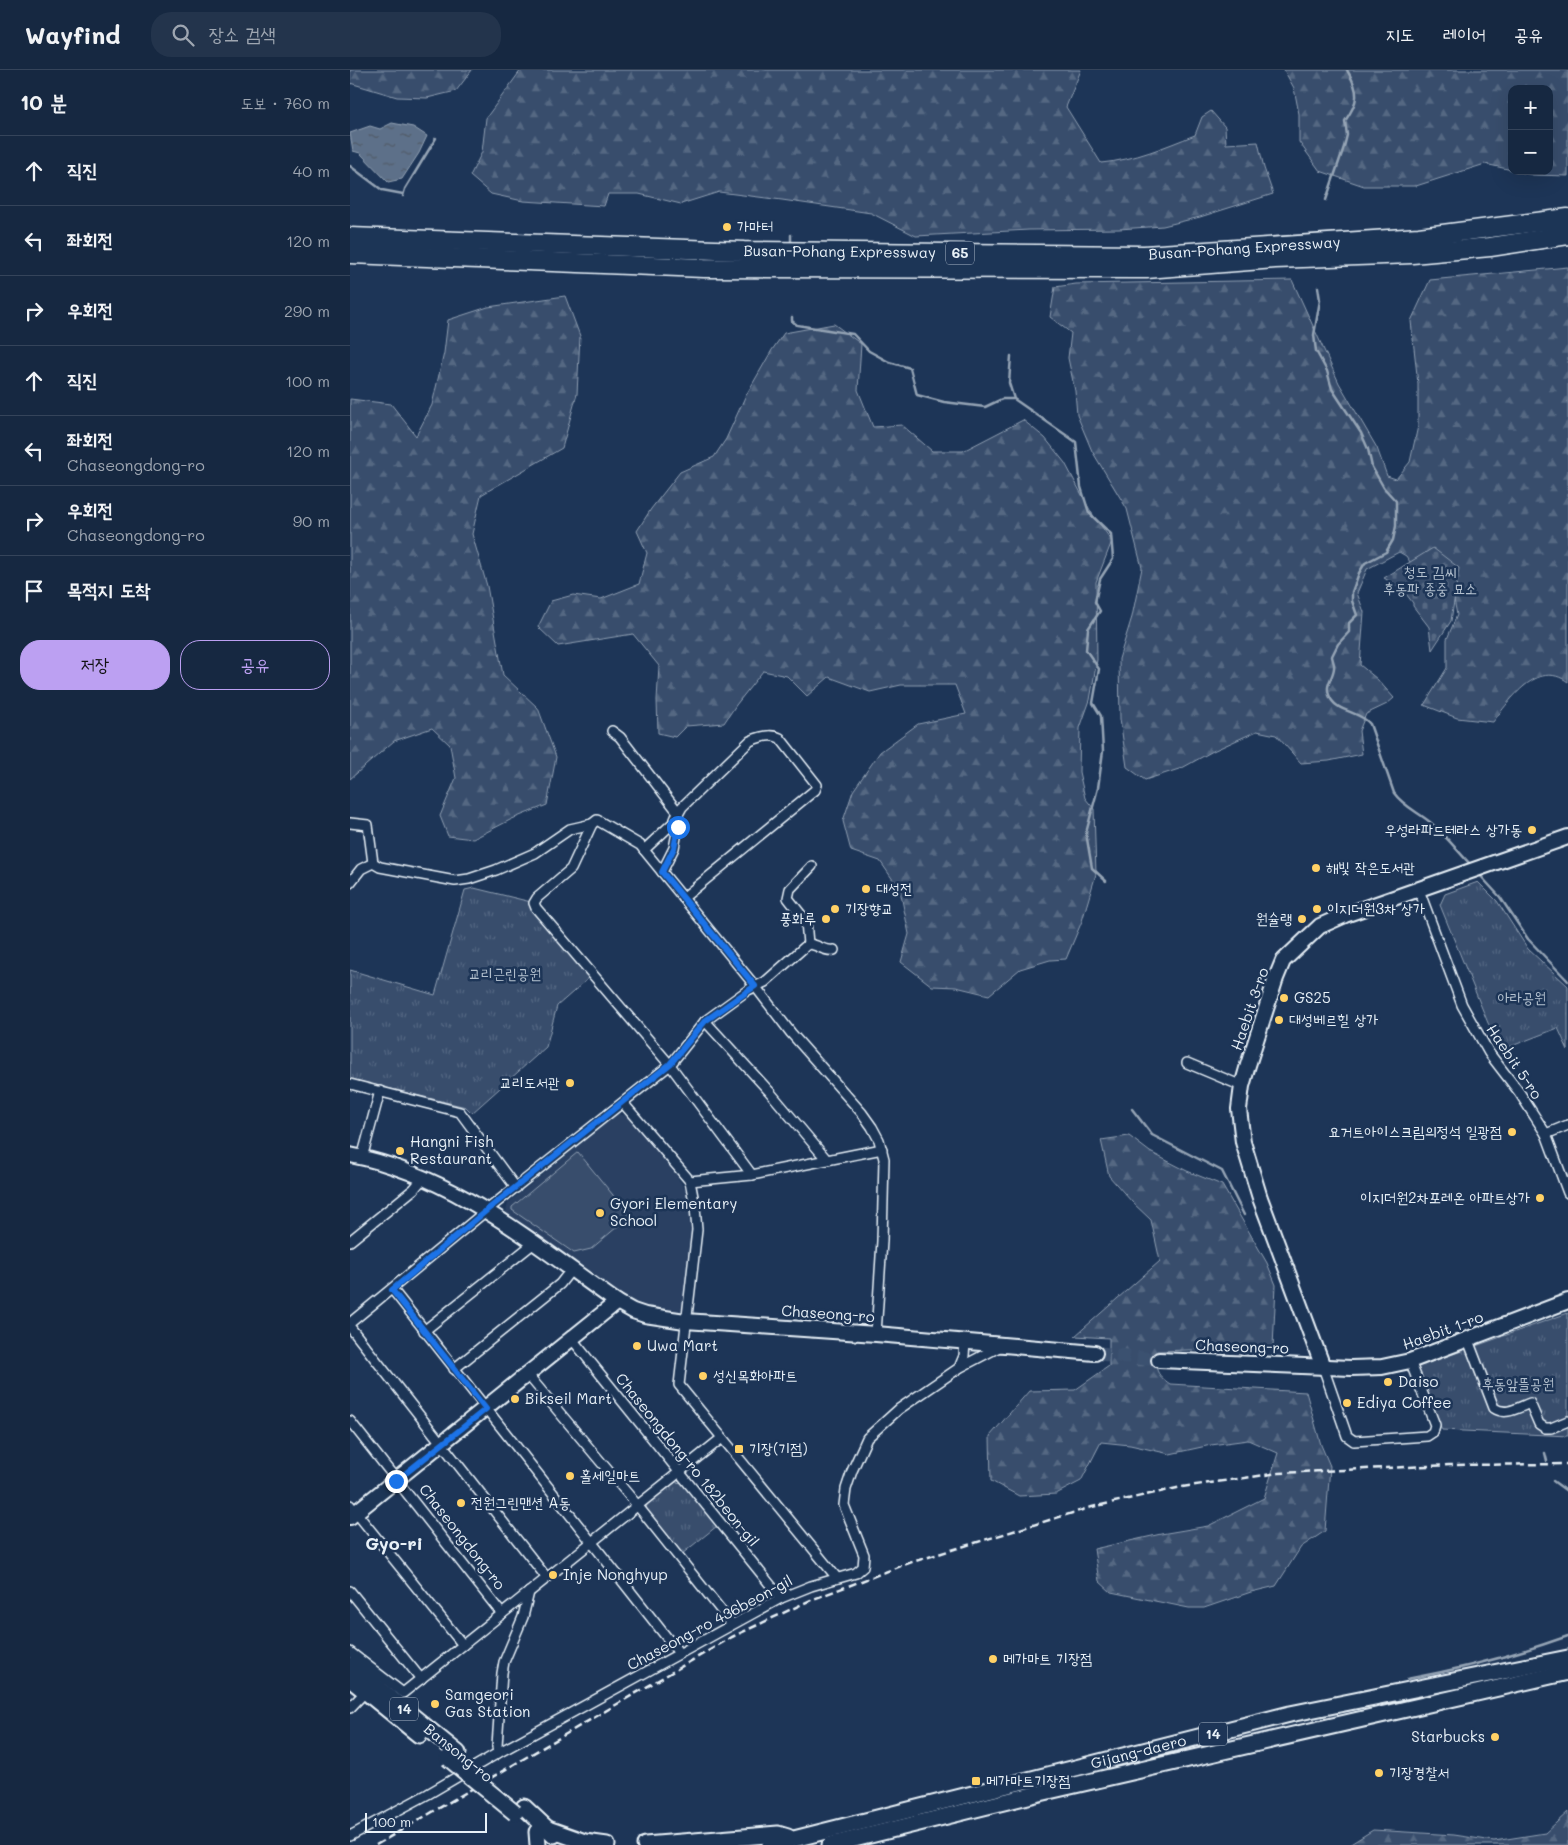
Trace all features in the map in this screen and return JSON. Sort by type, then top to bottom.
[{"type":"highway","name":"Busan-Pohang Expressway","points":[[350,237],[744,251],[1144,255],[1419,237],[1568,218]]},
{"type":"highway","name":"Busan-Pohang Expressway","points":[[350,254],[704,268],[1146,269],[1275,259],[1422,253],[1490,247],[1568,235]]},
{"type":"main road","points":[[1546,1670],[1568,1654]]},
{"type":"main road","name":"Gijang-daero","points":[[830,1845],[1546,1670],[1568,1658]]},
{"type":"main road","name":"Bansong-ro","points":[[350,1665],[369,1688],[520,1810],[550,1845]]},
{"type":"main road","points":[[1546,1670],[1568,1676]]},
{"type":"main road","name":"Gijang-daero","points":[[770,1845],[1290,1714],[1546,1670],[1568,1672]]},
{"type":"main road","name":"Bansong-ro","points":[[350,1680],[369,1688]]},
{"type":"main road","points":[[645,1845],[778,1834],[794,1839]]},
{"type":"main road","points":[[541,1835],[607,1845]]},
{"type":"main road","name":"Bansong-ro","points":[[541,1835],[564,1845]]},
{"type":"street","points":[[612,731],[620,737],[678,812],[678,827],[674,848],[662,872]]},
{"type":"street","points":[[644,850],[674,822],[688,800],[750,741],[761,736],[776,736],[780,738],[817,784],[815,790],[683,898]]},
{"type":"street","points":[[373,863],[380,867],[455,880],[469,879],[496,870],[535,853],[570,830],[592,824],[597,820],[635,841],[755,986],[790,1033],[862,1113],[872,1127],[882,1149],[884,1159],[882,1241],[876,1334]]},
{"type":"street","points":[[350,823],[368,825],[373,863]]},
{"type":"street","points":[[592,824],[571,869],[537,898],[534,903],[536,908],[670,1064],[752,1175]]},
{"type":"street","name":"Haebit 3-ro","points":[[1323,1367],[1268,1223],[1243,1142],[1240,1109],[1242,1086],[1283,961],[1320,926],[1345,915],[1568,837]]},
{"type":"street","points":[[350,883],[361,870],[373,863]]},
{"type":"street","points":[[808,944],[806,921],[788,898],[790,889],[812,866]]},
{"type":"street","name":"Haebit 5-ro","points":[[1419,890],[1462,1005],[1488,1053],[1519,1092],[1546,1134],[1568,1193]]},
{"type":"street","points":[[350,1323],[487,1210],[670,1064],[705,1021],[755,986],[765,982],[808,944],[815,944],[824,950],[834,950]]},
{"type":"street","points":[[705,1021],[769,1092],[826,1160]]},
{"type":"street","points":[[1187,1063],[1242,1086]]},
{"type":"street","points":[[350,1084],[460,1112],[516,1188]]},
{"type":"street","points":[[354,1157],[380,1092]]},
{"type":"street","points":[[623,1103],[690,1182],[695,1207],[696,1230],[679,1385],[837,1578]]},
{"type":"street","points":[[1546,1134],[1568,1125]]},
{"type":"street","points":[[690,1182],[752,1175],[882,1149]]},
{"type":"street","name":"Chaseong-ro","points":[[354,1157],[402,1168],[424,1177],[487,1210],[616,1302],[632,1311],[646,1315],[685,1321],[876,1334],[1096,1353]]},
{"type":"street","points":[[350,1241],[414,1189],[424,1177]]},
{"type":"street","points":[[424,1330],[534,1243]]},
{"type":"street","points":[[454,1368],[560,1284],[571,1270]]},
{"type":"street","points":[[392,1290],[679,1653]]},
{"type":"street","name":"Haebit 1-ro","points":[[1323,1367],[1382,1367],[1410,1361],[1568,1301]]},
{"type":"street","name":"Chaseongdong-ro","points":[[463,1645],[352,1512],[396,1481],[616,1302]]},
{"type":"street","points":[[350,1327],[547,1578]]},
{"type":"street","name":"Chaseongdong-ro 182beon-gil","points":[[572,1339],[781,1598]]},
{"type":"street","points":[[1468,1340],[1494,1408],[1499,1412],[1505,1413],[1530,1404],[1539,1424],[1545,1428],[1568,1421]]},
{"type":"street","points":[[959,1368],[964,1356],[965,1342]]},
{"type":"street","points":[[959,1368],[1004,1344]]},
{"type":"street","name":"Chaseong-ro","points":[[1159,1360],[1323,1367]]},
{"type":"street","points":[[1323,1367],[1348,1436],[1354,1441],[1427,1436],[1433,1432],[1435,1425],[1410,1361]]},
{"type":"street","name":"Chaseong-ro 436beon-gil","points":[[352,1832],[428,1794],[498,1752],[781,1598],[811,1586],[856,1573],[863,1567],[864,1555],[844,1505],[846,1489],[852,1471],[867,1438],[899,1409],[959,1368]]},
{"type":"street","points":[[528,1375],[732,1624]]},
{"type":"street","points":[[350,1421],[396,1481]]},
{"type":"street","points":[[350,1652],[403,1693],[722,1438]]},
{"type":"street","name":"Chaseongdong-ro","points":[[396,1481],[502,1614]]},
{"type":"street","points":[[350,1591],[421,1679]]},
{"type":"street","points":[[498,1752],[504,1662],[523,1617],[529,1592]]},
{"type":"street","points":[[350,1708],[369,1688]]},
{"type":"shaded area","name":"Gyori Elementary School","points":[[617,1114],[627,1116],[675,1173],[686,1191],[692,1206],[693,1227],[685,1307],[676,1314],[656,1311],[636,1304],[509,1217],[506,1212],[508,1203]]},
{"type":"green space","points":[[350,70],[472,70],[456,91],[427,98],[397,97],[350,83]]},
{"type":"green space","points":[[521,70],[1081,70],[1066,107],[1101,163],[1138,156],[1195,135],[1202,117],[1211,111],[1225,127],[1226,144],[1258,142],[1273,194],[1200,217],[1163,226],[916,236],[871,213],[719,192],[681,204],[639,194],[608,194],[604,206],[523,201],[491,194],[470,176],[482,152],[486,118]]},
{"type":"green space","points":[[1284,70],[1568,70],[1568,176],[1533,175],[1553,175],[1553,85],[1508,85],[1508,169],[1485,164],[1416,186],[1364,186],[1320,171],[1299,142],[1299,114],[1294,88]]},
{"type":"green space","points":[[1568,267],[1568,682],[1557,676],[1546,675],[1535,679],[1516,694],[1493,722],[1457,718],[1424,705],[1447,668],[1447,639],[1457,615],[1453,594],[1414,568],[1406,556],[1399,552],[1367,569],[1357,593],[1364,612],[1360,665],[1377,679],[1394,698],[1387,704],[1366,714],[1359,731],[1362,754],[1329,761],[1301,763],[1276,735],[1257,731],[1213,751],[1182,768],[1145,780],[1127,767],[1120,719],[1119,659],[1132,617],[1142,568],[1127,509],[1092,451],[1077,415],[1075,391],[1068,358],[1071,333],[1050,317],[1055,287],[1076,284],[1292,280],[1339,383],[1377,448],[1387,476],[1396,479],[1410,462],[1418,426],[1418,384],[1411,321],[1430,280]]},
{"type":"green space","points":[[565,296],[580,336],[577,394],[562,448],[481,495],[472,534],[487,586],[503,675],[538,708],[556,757],[547,805],[512,819],[473,839],[448,836],[440,816],[456,778],[450,745],[432,728],[394,741],[350,779],[350,399],[391,404],[416,436],[432,405],[444,353],[448,320],[488,307]]},
{"type":"green space","points":[[834,324],[861,344],[858,390],[873,427],[902,425],[932,451],[963,451],[1023,420],[1045,438],[1065,463],[1091,512],[1112,541],[1096,582],[1097,660],[1090,700],[1080,728],[1079,772],[1085,798],[1094,809],[1096,874],[1082,921],[1066,959],[1050,960],[1020,969],[989,995],[956,987],[932,986],[901,962],[909,934],[900,890],[880,861],[851,851],[843,821],[853,791],[880,752],[918,724],[966,714],[955,685],[901,685],[870,692],[829,677],[807,696],[787,676],[763,671],[724,723],[686,726],[675,737],[658,733],[659,666],[633,634],[558,646],[538,627],[551,601],[573,595],[601,599],[639,584],[647,553],[637,531],[651,509],[680,472],[714,457],[726,439],[745,397],[784,333]]},
{"type":"green space","name":"청도 김씨 후동파 종중 묘소","points":[[1433,548],[1459,568],[1451,621],[1432,650],[1429,627],[1413,606],[1413,603],[1403,590],[1384,578]]},
{"type":"green space","name":"아라공원","points":[[1478,882],[1497,901],[1528,949],[1568,986],[1568,1050],[1558,1028],[1504,1049],[1488,1023],[1440,905],[1445,894]]},
{"type":"green space","name":"교리근린공원","points":[[474,888],[531,902],[533,912],[590,977],[557,1006],[546,1047],[472,1113],[466,1107],[350,1079],[350,970],[435,995],[465,890]]},
{"type":"green space","points":[[1129,1136],[1150,1152],[1187,1171],[1222,1185],[1267,1263],[1276,1285],[1273,1347],[1252,1352],[1220,1349],[1157,1351],[1156,1366],[1159,1374],[1170,1384],[1306,1392],[1321,1445],[1330,1466],[1325,1531],[1301,1547],[1276,1586],[1251,1592],[1204,1608],[1189,1608],[1111,1592],[1099,1581],[1094,1549],[1208,1526],[1264,1498],[1278,1453],[1248,1440],[1211,1445],[1170,1454],[1130,1445],[1101,1442],[1081,1481],[1056,1494],[1019,1496],[991,1481],[990,1436],[1029,1391],[1075,1390],[1109,1366],[1109,1338],[1075,1336],[1160,1261],[1151,1220],[1109,1176],[1101,1140]]},
{"type":"green space","points":[[578,1152],[630,1216],[591,1249],[574,1253],[512,1210],[512,1207]]},
{"type":"green space","name":"후동앞뜰공원","points":[[1568,1313],[1568,1436],[1442,1430],[1417,1367]]},
{"type":"green space","points":[[676,1482],[683,1483],[717,1526],[682,1554],[646,1510],[647,1504]]},
{"type":"green space","points":[[1568,1812],[1568,1845],[1349,1845],[1373,1830],[1454,1835],[1494,1841],[1545,1833]]},
{"type":"water","points":[[392,123],[413,127],[427,136],[419,153],[402,179],[388,182],[360,153],[353,151],[350,133],[370,126],[380,129]]},
{"type":"waterway","points":[[1326,200],[1347,135],[1345,121],[1353,108],[1356,96],[1354,84],[1347,70]]},
{"type":"waterway","points":[[403,196],[405,189],[436,138]]},
{"type":"waterway","points":[[350,166],[382,190],[403,194]]},
{"type":"waterway","points":[[791,235],[791,241]]},
{"type":"waterway","points":[[1318,287],[1320,300],[1314,335],[1316,351],[1327,371],[1332,389],[1361,433],[1368,449],[1372,467],[1384,488],[1396,501],[1396,526],[1393,540],[1386,552],[1365,563],[1352,592],[1352,601],[1357,615],[1349,623],[1349,632],[1338,644],[1332,656],[1334,666],[1328,688],[1329,695],[1336,705],[1360,716],[1370,724],[1394,793],[1398,798],[1425,818],[1446,837],[1471,865]]},
{"type":"waterway","points":[[792,317],[792,321],[797,325],[853,334],[869,351],[889,362],[910,368],[917,395],[944,402],[985,407],[1002,399],[1013,399]]},
{"type":"waterway","points":[[1011,356],[1009,383],[1014,399],[1076,442],[1081,487],[1089,513],[1111,534],[1113,559],[1100,579],[1095,602],[1100,611],[1088,629],[1086,650],[1099,669],[1093,703],[1101,716],[1103,751],[1098,788],[1086,833],[1092,868],[1106,881]]},
{"type":"waterway","points":[[1478,873],[1500,897],[1528,939],[1568,981]]},
{"type":"waterway","points":[[1132,1109],[1152,1135],[1222,1171],[1244,1215]]},
{"type":"waterway","points":[[1545,1453],[1547,1461]]},
{"type":"waterway","points":[[1553,1481],[1568,1492]]},
{"type":"waterway","points":[[1407,1679],[1488,1661],[1568,1636]]},
{"type":"tunnel","points":[[1095,1353],[1159,1360]]},
{"type":"railway","points":[[376,1845],[732,1637],[811,1600],[909,1563],[1092,1507],[1182,1487],[1279,1473],[1449,1465],[1568,1464]]},
{"type":"place","name":"가마터","points":[[727,227]]},
{"type":"place","name":"우성라파드테라스 상가동","points":[[1532,830]]},
{"type":"place","name":"해빛 작은도서관","points":[[1316,868]]},
{"type":"place","name":"대성전","points":[[866,889]]},
{"type":"place","name":"기장향교","points":[[835,909]]},
{"type":"place","name":"이지더원3차 상가","points":[[1317,909]]},
{"type":"place","name":"풍화루","points":[[826,919]]},
{"type":"place","name":"원슐랭","points":[[1302,919]]},
{"type":"place","name":"GS25","points":[[1284,998]]},
{"type":"place","name":"대성베르힐 상가","points":[[1279,1020]]},
{"type":"place","name":"교리도서관","points":[[570,1083]]},
{"type":"place","name":"요거트아이스크림의정석 일광점","points":[[1512,1132]]},
{"type":"place","name":"Hangni Fish Restaurant","points":[[400,1151]]},
{"type":"place","name":"이지더원2차포레온 아파트상가","points":[[1540,1198]]},
{"type":"place","name":"Gyori Elementary School","points":[[600,1213]]},
{"type":"place","name":"Uwa Mart","points":[[637,1346]]},
{"type":"place","name":"성신목화아파트","points":[[703,1376]]},
{"type":"place","name":"Daiso","points":[[1388,1382]]},
{"type":"place","name":"Bikseil Mart","points":[[515,1399]]},
{"type":"place","name":"Ediya Coffee","points":[[1347,1403]]},
{"type":"place","name":"기장(기점)","points":[[739,1449]]},
{"type":"place","name":"홀세일마트","points":[[570,1476]]},
{"type":"place","name":"전원그린맨션 A동","points":[[461,1503]]},
{"type":"place","name":"Inje Nonghyup","points":[[553,1575]]},
{"type":"place","name":"메가마트 기장점","points":[[993,1659]]},
{"type":"place","name":"Samgeori Gas Station","points":[[435,1704]]},
{"type":"place","name":"Starbucks","points":[[1495,1737]]},
{"type":"place","name":"기장경찰서","points":[[1379,1773]]},
{"type":"place","name":"메가마트기장점","points":[[976,1781]]},
{"type":"district","name":"Gyo-ri","points":[[394,1544]]},
{"type":"route","points":[[396,1481],[486,1409],[392,1290],[487,1210],[670,1064],[705,1021],[755,986],[662,872],[674,848],[678,827]]}]
